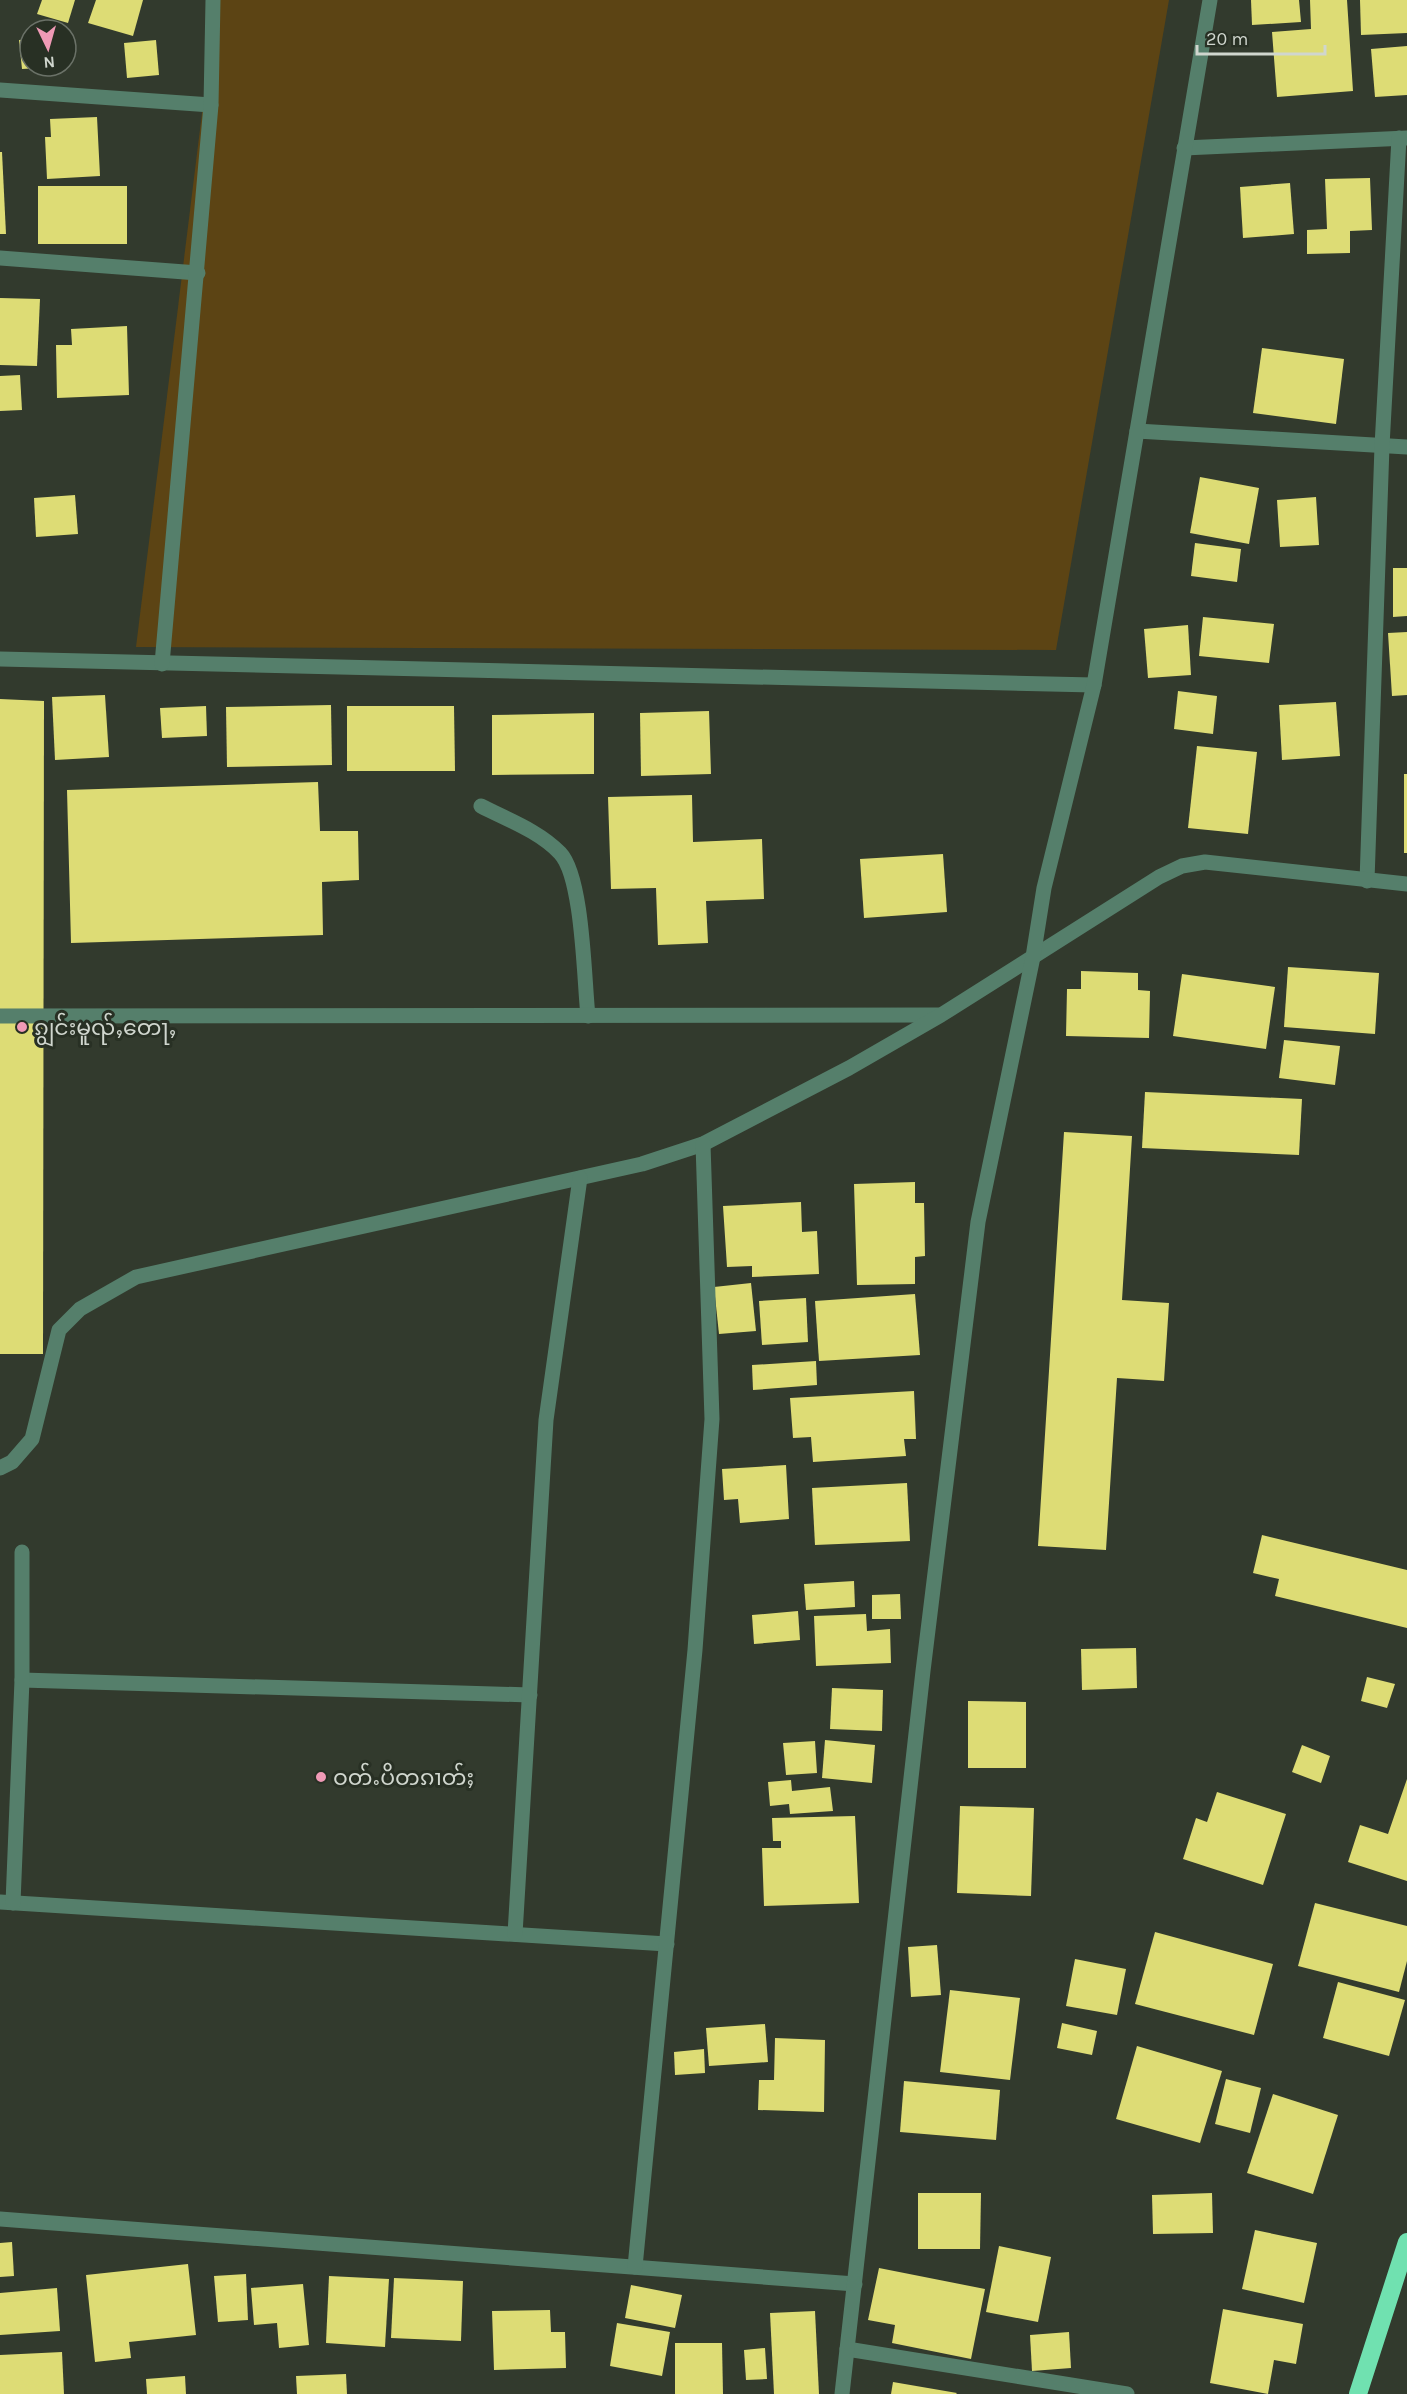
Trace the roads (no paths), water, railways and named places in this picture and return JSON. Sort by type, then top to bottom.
[{"type":"highway","points":[[1358,2394],[1407,2242]]},
{"type":"street","points":[[162,664],[211,105],[213,0]]},
{"type":"street","points":[[842,2394],[923,1671],[978,1222],[1033,957],[1044,888],[1094,685],[1210,0]]},
{"type":"street","points":[[0,90],[211,105]]},
{"type":"street","points":[[1185,148],[1403,138],[1383,446],[1367,880]]},
{"type":"street","points":[[0,258],[198,273]]},
{"type":"street","points":[[1137,431],[1407,447]]},
{"type":"street","points":[[0,659],[1094,685]]},
{"type":"street","points":[[481,806],[542,837],[562,855],[574,880],[588,1016]]},
{"type":"street","points":[[0,1467],[12,1462],[32,1439],[59,1330],[80,1309],[136,1277],[642,1164],[703,1144],[849,1068],[941,1016],[1159,877],[1182,866],[1205,861],[1407,884]]},
{"type":"street","points":[[0,1016],[941,1016]]},
{"type":"street","points":[[635,2267],[695,1650],[712,1419],[703,1144]]},
{"type":"street","points":[[515,1934],[546,1420],[580,1178]]},
{"type":"street","points":[[22,1552],[22,1680],[7,1903],[667,1944]]},
{"type":"street","points":[[22,1680],[530,1695]]},
{"type":"street","points":[[0,2219],[855,2284]]},
{"type":"street","points":[[847,2349],[1127,2394]]},
{"type":"place","name":"ၵျွင်းမူၺ်ႇတေႃႇ","points":[[22,1027]]},
{"type":"place","name":"ဝတ်ႉပိတၵၢတ်ႈ","points":[[321,1777]]}]
